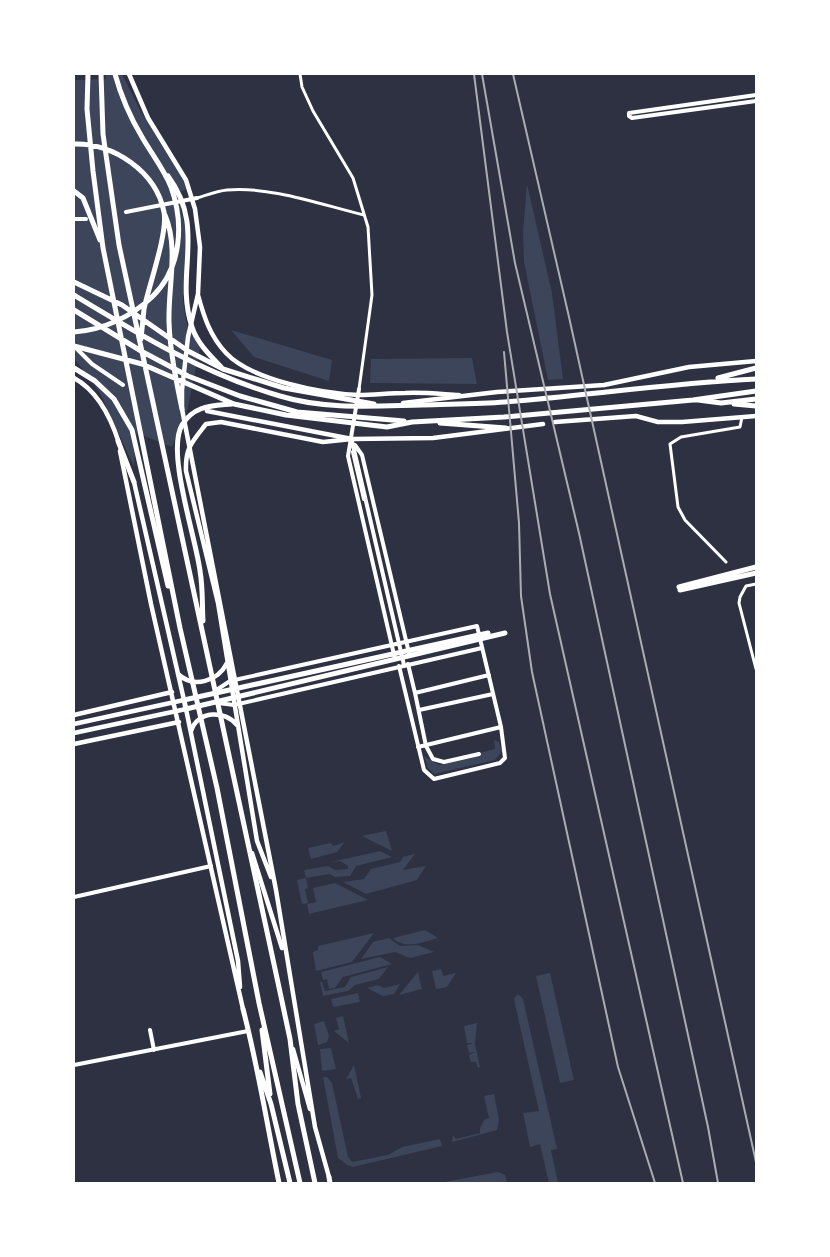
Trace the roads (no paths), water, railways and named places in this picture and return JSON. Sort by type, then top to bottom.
[{"type":"main road","points":[[88,74],[87,109],[103,248],[180,628],[217,788],[258,1004],[300,1183]]},
{"type":"main road","points":[[101,74],[103,134],[119,244],[191,587],[203,629],[242,825],[290,1039],[330,1180]]},
{"type":"main road","points":[[74,332],[90,331],[138,310],[157,292],[167,277],[175,259],[179,222],[170,186],[122,97],[115,74]]},
{"type":"main road","points":[[129,74],[148,118],[195,198],[200,247],[198,294],[188,337],[182,390],[182,410]]},
{"type":"main road","points":[[74,144],[86,144],[110,150],[130,160],[145,176],[155,191],[170,228],[172,245],[169,321],[173,365],[276,890],[315,1127]]},
{"type":"main road","points":[[156,160],[177,188],[185,208],[190,240],[187,306],[192,328],[200,343],[223,369]]},
{"type":"main road","points":[[74,191],[83,198],[103,248]]},
{"type":"main road","points":[[140,343],[144,309],[162,237],[164,212]]},
{"type":"main road","points":[[74,282],[122,305],[188,351],[223,369],[284,388],[382,406],[502,402],[705,381],[756,378]]},
{"type":"main road","points":[[198,294],[206,322],[215,339],[227,354],[243,366],[271,379],[316,389],[358,395],[405,393],[475,395]]},
{"type":"main road","points":[[74,295],[147,340],[194,364],[279,396],[357,408],[475,395],[604,385],[689,367],[756,362]]},
{"type":"main road","points":[[74,310],[141,351],[188,376],[240,396],[297,412],[359,419],[506,428]]},
{"type":"main road","points":[[74,346],[142,364],[234,404],[286,415],[387,426],[412,422],[513,416],[693,400],[756,390]]},
{"type":"main road","points":[[74,368],[95,381],[114,400],[132,430],[158,547],[180,628]]},
{"type":"main road","points":[[705,381],[756,368]]},
{"type":"main road","points":[[74,378],[91,390],[108,417],[134,482],[186,708],[238,961],[243,1009]]},
{"type":"main road","points":[[721,403],[756,399]]},
{"type":"main road","points":[[693,400],[756,406]]},
{"type":"main road","points":[[203,629],[200,572],[178,461],[178,434],[189,415],[201,407],[234,404]]},
{"type":"main road","points":[[207,411],[352,440]]},
{"type":"main road","points":[[555,422],[618,416],[636,416],[658,422],[756,416]]},
{"type":"main road","points":[[276,890],[257,841],[218,603],[186,471],[185,458],[188,447],[206,424],[221,422],[323,442],[433,438],[543,424]]},
{"type":"main road","points":[[118,442],[150,604],[179,722],[248,1031],[271,1104],[290,1183]]},
{"type":"main road","points":[[756,567],[679,589],[756,573]]},
{"type":"main road","points":[[74,733],[233,697],[394,656],[504,631]]},
{"type":"main road","points":[[74,724],[382,659]]},
{"type":"main road","points":[[177,673],[190,681],[208,681],[223,671],[227,664]]},
{"type":"main road","points":[[74,715],[172,692]]},
{"type":"main road","points":[[191,733],[199,719],[214,714],[225,715],[237,726]]},
{"type":"main road","points":[[74,744],[179,722]]},
{"type":"main road","points":[[242,825],[269,901],[287,966]]},
{"type":"main road","points":[[258,1004],[271,1104]]},
{"type":"main road","points":[[290,1039],[298,1104],[315,1183]]},
{"type":"main road","points":[[255,1057],[279,1183]]},
{"type":"street","points":[[300,74],[302,87],[313,111],[353,178],[368,227],[372,295],[352,440],[348,456],[394,656]]},
{"type":"street","points":[[756,95],[629,112],[629,116],[632,118],[756,101]]},
{"type":"street","points":[[126,212],[228,190],[287,196],[364,215]]},
{"type":"street","points":[[74,218],[86,218]]},
{"type":"street","points":[[74,346],[92,364],[123,386]]},
{"type":"street","points":[[726,562],[685,520],[678,507],[670,444],[681,437],[740,427],[742,417]]},
{"type":"street","points":[[352,440],[398,644],[404,665],[410,671],[426,746],[433,759],[438,762],[479,754]]},
{"type":"street","points":[[352,440],[362,455],[409,653]]},
{"type":"street","points":[[756,584],[746,586],[739,603],[756,669]]},
{"type":"street","points":[[209,695],[230,681],[477,626],[501,727],[505,755],[500,763],[434,779],[428,775],[424,770],[400,672],[404,665]]},
{"type":"street","points":[[211,702],[234,704],[482,648]]},
{"type":"street","points":[[415,693],[489,675]]},
{"type":"street","points":[[419,710],[493,694]]},
{"type":"street","points":[[418,747],[501,727]]},
{"type":"street","points":[[74,897],[211,866]]},
{"type":"street","points":[[150,1030],[154,1050]]},
{"type":"street","points":[[74,1065],[248,1031]]},
{"type":"railway","points":[[474,74],[507,332],[550,594],[683,1183]]},
{"type":"railway","points":[[482,74],[515,263],[579,533],[708,1127],[718,1183]]},
{"type":"railway","points":[[513,74],[569,317],[756,1162]]},
{"type":"railway","points":[[504,352],[519,523],[521,596],[532,672],[618,1067],[655,1183]]}]
